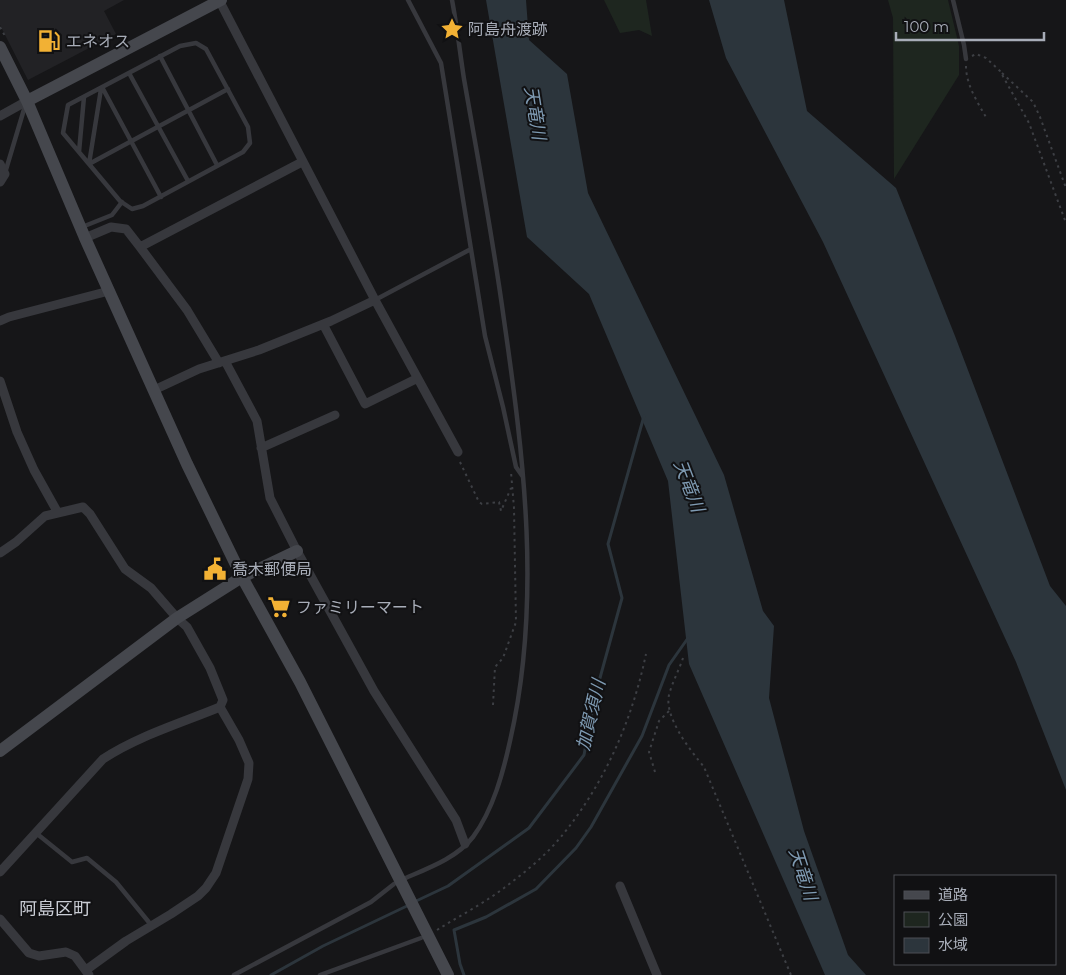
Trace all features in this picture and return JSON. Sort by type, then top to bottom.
[{"type":"street","points":[[0,116],[220,0],[302,162],[416,379],[458,452]]},
{"type":"street","points":[[0,47],[27,101],[154,390],[242,577],[300,682],[399,884],[428,934],[448,975]]},
{"type":"street","points":[[140,247],[302,162]]},
{"type":"street","points":[[0,164],[2,178]]},
{"type":"street","points":[[83,232],[111,227],[126,228],[187,310],[222,362],[256,421],[270,498],[374,691],[456,820],[465,844]]},
{"type":"street","points":[[0,321],[109,290]]},
{"type":"street","points":[[154,390],[199,370],[259,350],[323,324],[375,300]]},
{"type":"street","points":[[323,324],[365,404],[416,379]]},
{"type":"street","points":[[0,381],[17,432],[27,455],[58,513]]},
{"type":"street","points":[[261,448],[335,415]]},
{"type":"street","points":[[0,553],[46,516],[83,507],[90,514],[125,569],[151,588],[187,627],[210,668],[223,700],[220,707],[167,728],[116,751],[103,759],[0,872]]},
{"type":"street","points":[[0,751],[177,618],[242,577],[297,551]]},
{"type":"street","points":[[0,919],[29,954],[39,956],[66,952],[75,956],[88,973],[126,941],[171,914],[206,888],[216,873],[248,779],[249,764],[239,740],[220,707]]},
{"type":"street","points":[[620,886],[657,975]]},
{"type":"lane","points":[[408,0],[441,63],[485,336],[504,407],[516,467],[524,478]]},
{"type":"lane","points":[[234,975],[371,902],[399,884],[451,856],[475,834],[497,786],[506,760],[516,714],[525,655],[527,593],[524,478],[500,288],[452,0]]},
{"type":"lane","points":[[953,0],[966,59]]},
{"type":"lane","points":[[196,44],[206,49],[248,127],[250,143],[243,152],[143,206],[132,209],[122,202],[63,133],[68,105],[129,73],[180,46],[196,44]]},
{"type":"lane","points":[[160,56],[217,165]]},
{"type":"lane","points":[[129,73],[188,182]]},
{"type":"lane","points":[[102,87],[161,196]]},
{"type":"lane","points":[[89,164],[102,87]]},
{"type":"lane","points":[[89,164],[228,89]]},
{"type":"lane","points":[[79,152],[84,97]]},
{"type":"lane","points":[[2,178],[13,152],[27,101]]},
{"type":"lane","points":[[83,232],[112,215],[122,202]]},
{"type":"lane","points":[[375,300],[471,249]]},
{"type":"lane","points":[[36,833],[72,862],[87,858],[116,882],[152,926]]},
{"type":"lane","points":[[320,975],[428,934]]},
{"type":"path","points":[[987,119],[971,90],[966,73],[966,59],[976,54],[986,58],[1033,102],[1066,188]]},
{"type":"path","points":[[1000,71],[1029,123],[1066,223]]},
{"type":"path","points":[[458,452],[479,502],[482,504],[499,502],[501,511],[512,485]]},
{"type":"path","points":[[493,705],[495,667],[503,658],[516,622],[514,508],[510,467]]},
{"type":"path","points":[[428,934],[502,889],[540,858],[560,838],[587,801],[618,744],[631,712],[646,654]]},
{"type":"path","points":[[683,658],[669,695],[669,711],[690,750],[704,767],[791,975]]},
{"type":"path","points":[[655,772],[649,752],[659,721],[669,711]]},
{"type":"shaded area","points":[[0,0],[124,0],[104,11],[116,34],[28,80],[0,25]]},
{"type":"green space","points":[[604,0],[646,0],[652,36],[639,30],[620,33]]},
{"type":"green space","points":[[888,0],[948,0],[959,46],[959,75],[894,179],[893,18]]},
{"type":"water","name":"天竜川","points":[[486,0],[526,0],[529,40],[567,74],[588,193],[724,475],[763,611],[774,626],[769,698],[804,831],[848,955],[866,975],[825,975],[689,664],[668,481],[589,294],[527,237]]},
{"type":"water","points":[[709,0],[784,0],[807,111],[896,188],[955,336],[1050,586],[1066,606],[1066,790],[1016,662],[823,242],[726,58]]},
{"type":"waterway","name":"加賀須川","points":[[414,902],[448,886],[529,828],[584,755],[595,696],[622,598],[608,544],[644,416]]},
{"type":"waterway","points":[[464,975],[460,964],[454,930],[486,917],[536,889],[576,848],[591,827],[642,736],[669,665],[688,638]]},
{"type":"waterway","name":"加賀須川","points":[[271,975],[323,946],[409,905]]},
{"type":"place","name":"阿島舟渡跡","points":[[452,29]]},
{"type":"place","name":"エネオス","points":[[49,41]]},
{"type":"place","name":"喬木郵便局","points":[[215,569]]},
{"type":"place","name":"ファミリーマート","points":[[279,607]]},
{"type":"district","name":"阿島区町","points":[[55,909]]}]
